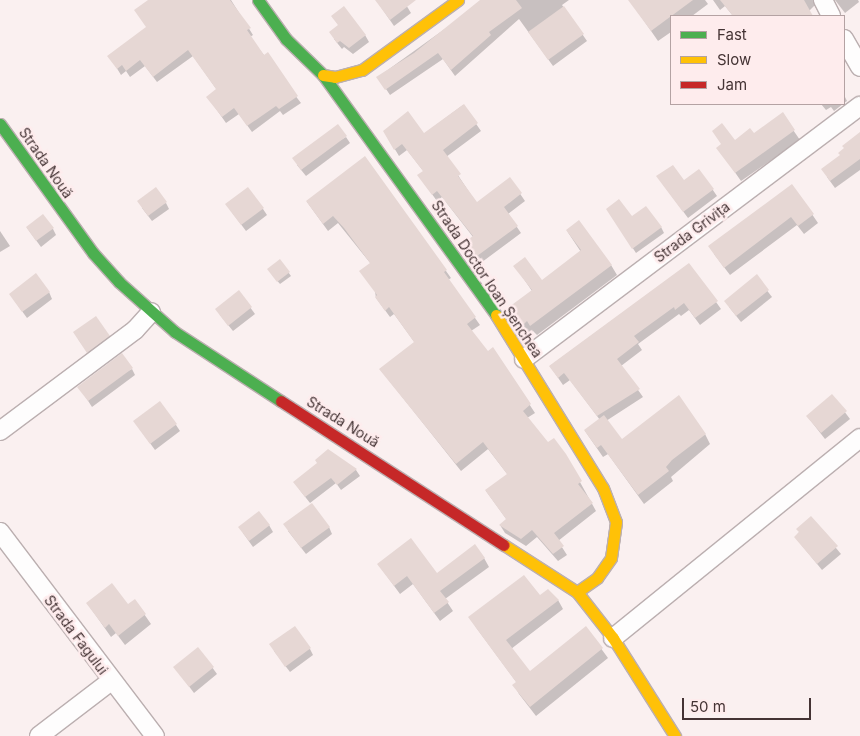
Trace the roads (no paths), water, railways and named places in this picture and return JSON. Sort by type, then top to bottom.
[{"type":"street","name":"Strada Doctor Ioan Șenchea","points":[[258,0],[286,39],[323,75],[486,300],[603,488],[616,522],[611,558],[597,578],[577,592]]},
{"type":"street","points":[[323,75],[335,77],[362,70],[458,0]]},
{"type":"street","points":[[823,0],[830,15]]},
{"type":"street","points":[[845,41],[860,67]]},
{"type":"street","name":"Strada Grivița","points":[[524,359],[860,106]]},
{"type":"street","name":"Strada Nouă","points":[[0,124],[93,253],[151,312],[199,349],[577,592],[613,638],[675,736]]},
{"type":"street","points":[[0,431],[134,330],[151,312]]},
{"type":"street","points":[[613,638],[860,438]]},
{"type":"street","name":"Strada Fagului","points":[[0,532],[111,681],[155,736]]},
{"type":"street","points":[[39,736],[111,681]]}]
